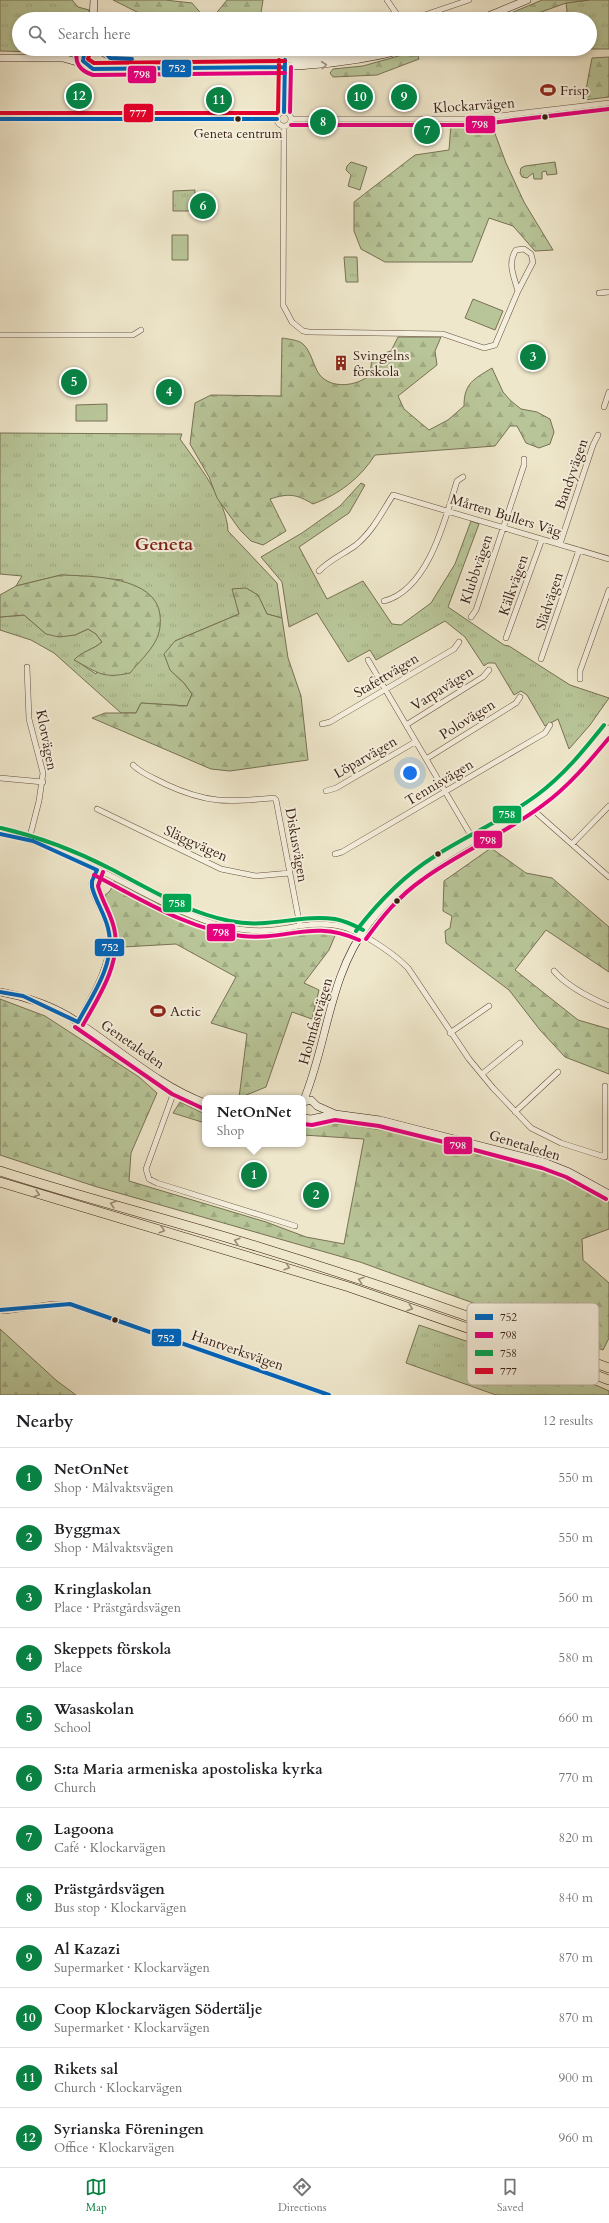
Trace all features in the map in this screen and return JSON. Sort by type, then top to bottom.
[{"type":"highway","points":[[0,1171],[264,1248],[467,1317]]},
{"type":"highway","points":[[0,1182],[349,1287],[467,1328]]},
{"type":"highway","points":[[599,1364],[609,1368]]},
{"type":"highway","points":[[599,1376],[609,1380]]},
{"type":"main road","points":[[93,12],[94,0]]},
{"type":"main road","points":[[498,12],[526,0]]},
{"type":"main road","points":[[63,58],[68,56]]},
{"type":"main road","points":[[82,56],[84,64]]},
{"type":"main road","points":[[98,68],[104,61],[104,56]]},
{"type":"main road","points":[[111,56],[117,60],[285,64],[346,56]]},
{"type":"main road","points":[[0,58],[63,58],[84,64],[89,68],[98,68],[355,61],[376,56]]},
{"type":"main road","name":"Holmfastvägen","points":[[306,1095],[310,1084],[330,1005],[341,975],[361,935],[384,904],[404,884],[473,839],[531,808],[567,776],[609,729]]},
{"type":"main road","name":"Genetaleden","points":[[0,992],[23,996],[78,1022],[175,1089],[202,1102]]},
{"type":"main road","name":"Holmfastvägen","points":[[310,1084],[316,1104]]},
{"type":"main road","name":"Genetaleden","points":[[306,1102],[316,1104],[335,1114]]},
{"type":"main road","points":[[314,1118],[317,1114],[316,1104]]},
{"type":"main road","name":"Genetaleden","points":[[306,1118],[335,1114],[380,1120],[544,1162],[569,1172],[609,1194]]},
{"type":"street","points":[[387,0],[395,12]]},
{"type":"street","points":[[434,12],[469,0]]},
{"type":"street","points":[[284,112],[285,64]]},
{"type":"street","name":"Klockarvägen","points":[[291,119],[474,119],[609,104]]},
{"type":"street","points":[[277,119],[278,115],[284,112]]},
{"type":"street","points":[[284,112],[290,115],[291,119],[290,123],[284,126]]},
{"type":"street","points":[[0,119],[277,119]]},
{"type":"street","points":[[277,119],[280,125],[284,126]]},
{"type":"street","points":[[284,126],[283,305],[290,319],[303,331],[330,333],[443,334],[484,348],[495,345],[518,291],[533,262],[531,254],[524,249],[516,250],[511,258],[512,270],[518,291]]},
{"type":"street","points":[[599,293],[609,292]]},
{"type":"street","points":[[0,335],[133,335],[141,330]]},
{"type":"street","points":[[604,408],[609,392]]},
{"type":"street","name":"Bandyvägen","points":[[560,544],[593,445],[598,435]]},
{"type":"street","name":"Klubbvägen","points":[[471,617],[476,610],[504,527],[524,465],[524,459]]},
{"type":"street","points":[[384,601],[393,598],[415,580],[428,561],[448,510],[457,481],[463,477]]},
{"type":"street","name":"Mårten Bullers Väg","points":[[319,571],[358,543],[370,531],[393,495],[448,510],[609,559]]},
{"type":"street","name":"Kälkvägen","points":[[506,638],[542,539]]},
{"type":"street","name":"Slädvägen","points":[[541,660],[579,550]]},
{"type":"street","points":[[580,679],[580,671],[609,590]]},
{"type":"street","name":"Stafettvägen","points":[[322,724],[330,722],[454,649],[459,642]]},
{"type":"street","points":[[368,660],[473,839]]},
{"type":"street","name":"Klotvägen","points":[[27,667],[29,719],[41,760],[42,782],[29,840]]},
{"type":"street","name":"Varpavägen","points":[[406,724],[483,677],[489,670]]},
{"type":"street","name":"Polovägen","points":[[426,759],[516,703],[520,697]]},
{"type":"street","name":"Tennisvägen","points":[[335,854],[342,852],[545,733],[550,725]]},
{"type":"street","name":"Löparvägen","points":[[326,791],[336,788],[415,742]]},
{"type":"street","name":"Diskusvägen","points":[[133,765],[140,772],[187,794],[204,799],[233,802],[274,798],[278,806],[300,926]]},
{"type":"street","points":[[0,778],[42,782]]},
{"type":"street","points":[[572,844],[609,806]]},
{"type":"street","points":[[531,808],[609,877]]},
{"type":"street","name":"Släggvägen","points":[[97,809],[221,870],[256,876],[290,873]]},
{"type":"street","points":[[0,834],[29,840],[98,870],[162,903],[216,924],[243,930],[271,931],[300,926],[334,925],[361,935],[400,960],[408,968],[450,1033],[482,1074],[531,1128],[548,1138],[605,1157],[605,1086]]},
{"type":"street","points":[[78,1022],[106,965],[109,952],[110,940],[106,919],[92,890],[92,880],[98,870]]},
{"type":"street","points":[[554,971],[560,978],[589,997],[609,1006]]},
{"type":"street","points":[[450,1033],[489,1006]]},
{"type":"street","points":[[482,1074],[520,1043]]},
{"type":"street","points":[[515,1112],[558,1072]]},
{"type":"street","points":[[175,1089],[146,1169],[149,1179],[157,1183],[295,1226]]},
{"type":"street","name":"Hantverksvägen","points":[[0,1310],[5,1311],[53,1304],[70,1304],[329,1395]]},
{"type":"green space","points":[[0,0],[72,0],[78,7],[89,10],[89,12],[12,12],[12,51],[0,51]]},
{"type":"green space","points":[[113,0],[165,0],[192,3],[200,12],[137,12]]},
{"type":"green space","points":[[227,0],[263,0],[261,12],[217,12]]},
{"type":"green space","points":[[542,0],[589,0],[566,3],[541,12],[514,12]]},
{"type":"green space","points":[[589,0],[609,0],[609,49],[597,49],[597,12],[567,12],[566,3]]},
{"type":"green space","points":[[115,56],[187,56],[186,57]]},
{"type":"green space","points":[[398,56],[418,56],[419,59],[377,75],[333,77],[330,73],[333,69],[363,66]]},
{"type":"green space","points":[[609,57],[609,97],[584,100],[592,58]]},
{"type":"green space","points":[[491,123],[506,163],[524,202],[553,250],[535,251],[513,226],[489,218],[472,262],[385,262],[361,249],[354,231],[354,202],[415,155],[449,150],[451,125]]},
{"type":"green space","points":[[351,162],[367,167],[360,190],[348,186],[351,175],[346,170],[347,166]]},
{"type":"green space","points":[[555,162],[557,174],[547,175],[546,171],[542,172],[542,179],[534,179],[533,173],[527,178],[522,177],[520,173],[521,168],[525,166]]},
{"type":"green space","points":[[195,190],[194,211],[173,211],[173,191]]},
{"type":"green space","points":[[172,235],[188,235],[188,260],[172,260]]},
{"type":"green space","points":[[344,257],[357,257],[358,282],[346,282]]},
{"type":"green space","points":[[473,299],[503,311],[495,330],[465,318]]},
{"type":"green space","points":[[398,337],[441,337],[435,351],[437,365],[398,396],[404,409],[429,430],[448,420],[464,406],[464,398],[471,382],[492,368],[503,392],[511,401],[521,409],[537,412],[550,419],[554,432],[550,444],[539,448],[526,443],[517,426],[510,426],[495,446],[375,455],[356,478],[341,490],[323,500],[313,504],[297,496],[287,495],[270,499],[286,531],[263,545],[251,541],[240,530],[217,498],[209,477],[190,444],[195,403],[211,395],[281,396],[282,338],[301,343],[308,350],[319,374],[324,379],[344,385],[358,382],[370,375],[372,357],[391,351]]},
{"type":"green space","points":[[107,404],[107,421],[76,421],[76,405]]},
{"type":"green space","points":[[0,433],[182,434],[180,439],[217,495],[226,519],[228,531],[277,583],[282,618],[267,614],[258,597],[251,591],[246,589],[233,589],[239,614],[175,641],[170,670],[184,683],[192,694],[187,706],[141,703],[136,713],[121,713],[54,653],[31,640],[0,630],[0,617],[24,615],[46,634],[75,635],[88,629],[96,634],[102,642],[75,660],[96,674],[123,580],[61,575],[16,586],[22,576],[0,574]]},
{"type":"green space","points":[[361,483],[365,485],[349,513],[299,547],[327,599],[363,581],[392,624],[401,625],[431,603],[455,564],[471,521],[479,524],[448,607],[504,645],[509,646],[570,685],[609,698],[590,725],[569,749],[558,719],[545,726],[527,695],[521,691],[514,695],[495,663],[488,663],[484,666],[465,637],[445,621],[376,660],[370,650],[348,662],[317,613],[289,627],[282,582],[261,557],[302,533],[340,506]]},
{"type":"green space","points":[[61,575],[104,578],[135,585],[147,592],[156,602],[160,615],[160,628],[158,635],[150,650],[130,673],[121,675],[101,674],[74,660],[102,642],[96,634],[88,629],[75,635],[59,637],[46,634],[24,615],[0,617],[0,595],[16,586]]},
{"type":"green space","points":[[246,588],[258,595],[267,614],[282,618],[288,658],[301,696],[308,760],[230,771],[211,769],[92,718],[105,713],[136,713],[141,703],[187,706],[192,694],[184,683],[170,670],[164,654],[175,641],[239,614],[232,589]]},
{"type":"green space","points":[[491,848],[526,873],[552,878],[609,927],[609,972],[546,930],[515,970],[578,1020],[609,1029],[609,1074],[565,1057],[540,1030],[509,990],[446,943],[445,931],[450,928],[452,916],[443,911],[444,881]]},
{"type":"green space","points":[[115,880],[165,906],[199,920],[235,929],[264,933],[337,931],[329,950],[304,983],[319,990],[312,1019],[292,1012],[266,1087],[246,1095],[239,1095],[247,1034],[211,1023],[236,977],[176,944],[123,947],[119,945],[114,920],[104,896],[110,891]]},
{"type":"green space","points":[[0,999],[45,1016],[139,1077],[157,1093],[131,1153],[129,1181],[266,1222],[306,1237],[344,1244],[364,1139],[306,1135],[306,1123],[345,1124],[418,1136],[550,1171],[609,1202],[609,1229],[582,1239],[583,1260],[609,1283],[609,1338],[603,1350],[599,1349],[599,1303],[473,1303],[360,1262],[94,1186],[0,1155]]},
{"type":"green space","points":[[180,1102],[202,1113],[202,1122],[173,1113]]},
{"type":"green space","points":[[419,1325],[467,1341],[467,1385],[406,1363]]},
{"type":"green space","points":[[0,1329],[57,1381],[76,1395],[0,1395]]},
{"type":"green space","points":[[468,1385],[595,1385],[609,1391],[609,1395],[496,1395]]},
{"type":"transit line","name":"798","points":[[76,56],[77,62],[81,68],[93,75],[285,73]]},
{"type":"transit line","name":"752","points":[[84,56],[83,61],[93,69],[285,67]]},
{"type":"transit line","name":"777","points":[[89,56],[88,59],[94,63],[285,61]]},
{"type":"transit line","name":"752","points":[[108,56],[110,58],[132,59]]},
{"type":"transit line","name":"777","points":[[278,112],[279,60]]},
{"type":"transit line","name":"752","points":[[284,112],[285,60]]},
{"type":"transit line","name":"798","points":[[290,112],[291,67]]},
{"type":"transit line","name":"798","points":[[291,125],[473,125],[609,109]]},
{"type":"transit line","name":"777","points":[[0,113],[277,113]]},
{"type":"transit line","name":"752","points":[[0,119],[277,119]]},
{"type":"transit line","name":"758","points":[[356,931],[383,899],[412,872],[448,848],[525,804],[547,788],[573,762],[604,725]]},
{"type":"transit line","name":"798","points":[[366,939],[391,907],[414,886],[437,870],[513,825],[543,805],[570,782],[609,738]]},
{"type":"transit line","name":"758","points":[[1,828],[44,840],[71,850],[111,869],[169,900],[214,917],[244,923],[271,923],[309,918],[335,919],[349,923],[363,930]]},
{"type":"transit line","name":"752","points":[[0,834],[33,841],[97,870]]},
{"type":"transit line","name":"752","points":[[78,1022],[96,991],[106,968],[109,956],[110,945],[108,927],[92,887],[92,881],[97,870]]},
{"type":"transit line","name":"798","points":[[83,1025],[101,992],[111,969],[116,945],[114,927],[98,886],[103,872]]},
{"type":"transit line","name":"798","points":[[94,875],[166,912],[222,933],[258,937],[300,932],[327,931],[359,940]]},
{"type":"transit line","name":"752","points":[[0,992],[23,996],[78,1022]]},
{"type":"transit line","name":"798","points":[[75,1027],[172,1094],[202,1108]]},
{"type":"transit line","name":"798","points":[[306,1124],[312,1125],[335,1120],[379,1126],[456,1145],[542,1168],[566,1177],[606,1199]]},
{"type":"transit line","name":"752","points":[[0,1310],[70,1304],[329,1395]]},
{"type":"place","name":"Frisp","points":[[548,90]]},
{"type":"place","name":"Syrianska Föreningen","points":[[79,96]]},
{"type":"place","name":"Coop Klockarvägen Södertälje","points":[[360,97]]},
{"type":"place","name":"Al Kazazi","points":[[404,97]]},
{"type":"place","name":"Rikets sal","points":[[219,100]]},
{"type":"place","name":"Geneta centrum","points":[[238,119]]},
{"type":"place","name":"Prästgårdsvägen","points":[[323,122]]},
{"type":"place","name":"Lagoona","points":[[427,131]]},
{"type":"place","name":"S:ta Maria armeniska apostoliska kyrka","points":[[203,206]]},
{"type":"place","name":"Kringlaskolan","points":[[533,357]]},
{"type":"place","name":"Svingelns förskola","points":[[341,363]]},
{"type":"place","name":"Wasaskolan","points":[[74,382]]},
{"type":"place","name":"Skeppets förskola","points":[[169,392]]},
{"type":"place","name":"Actic","points":[[158,1011]]},
{"type":"place","name":"NetOnNet","points":[[254,1175]]},
{"type":"place","name":"Byggmax","points":[[316,1195]]},
{"type":"district","name":"Geneta","points":[[164,544]]}]
